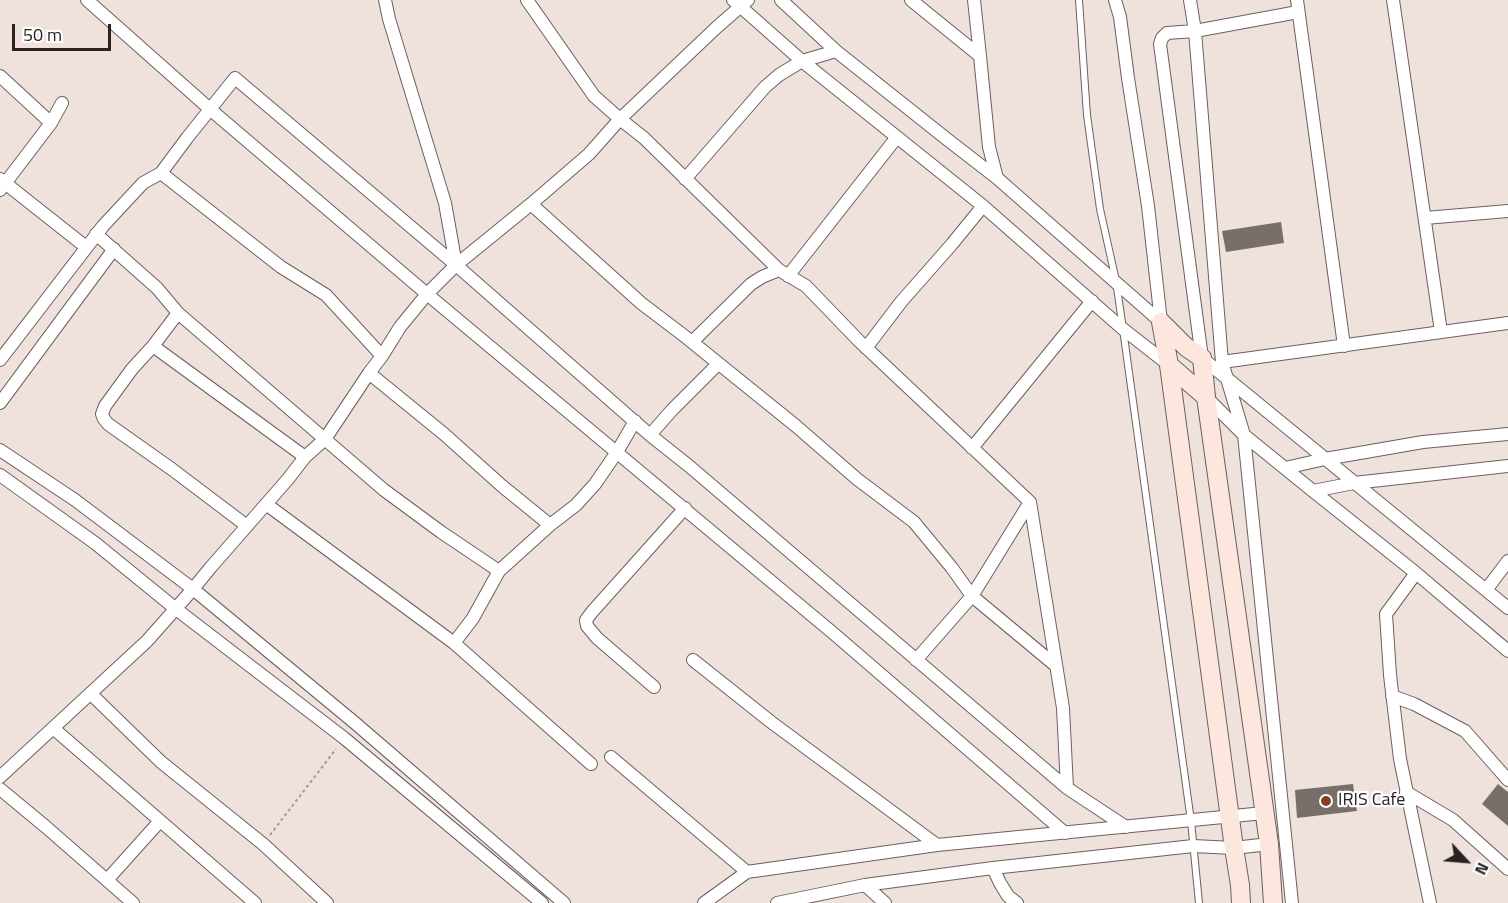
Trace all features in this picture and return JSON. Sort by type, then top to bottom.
[{"type":"street","points":[[87,0],[211,110],[427,294],[685,508],[1065,832]]},
{"type":"street","points":[[385,0],[389,20],[446,202],[456,265]]},
{"type":"street","points":[[527,0],[594,96],[644,138],[783,273],[806,286],[866,348],[1030,502],[1062,708],[1067,788]]},
{"type":"street","points":[[781,0],[836,51],[997,177],[1227,381],[1508,608]]},
{"type":"street","points":[[911,0],[980,56]]},
{"type":"street","points":[[974,0],[988,147],[997,177]]},
{"type":"street","points":[[1115,0],[1120,17],[1148,206],[1161,322],[1169,365],[1241,903]]},
{"type":"street","points":[[1190,0],[1195,32],[1222,362],[1244,435],[1292,903]]},
{"type":"street","points":[[1393,0],[1441,332]]},
{"type":"street","points":[[0,777],[147,641],[193,590],[305,457],[325,439],[400,327],[427,294],[456,265],[589,154],[620,119],[741,2],[802,61],[983,206],[1123,329],[1206,397],[1244,435],[1416,573],[1508,651]]},
{"type":"street","points":[[1273,903],[1269,844],[1206,397],[1160,44],[1167,33],[1195,32],[1297,6],[1344,346]]},
{"type":"street","points":[[685,179],[765,87],[779,75],[802,61],[836,51]]},
{"type":"street","points":[[0,75],[51,123]]},
{"type":"street","points":[[1,358],[96,234],[143,183],[161,173],[235,78],[456,265],[650,435],[1067,788],[1126,827]]},
{"type":"street","points":[[62,103],[51,123],[2,184],[86,247]]},
{"type":"street","points":[[692,342],[746,289],[762,277],[783,273],[897,137]]},
{"type":"street","points":[[161,173],[281,267],[326,295],[382,357]]},
{"type":"street","points":[[531,204],[641,303],[796,426],[857,479],[914,522],[972,596],[1055,665]]},
{"type":"street","points":[[866,348],[901,302],[983,206]]},
{"type":"street","points":[[1425,219],[1508,211]]},
{"type":"street","points":[[96,234],[157,288],[178,313],[384,490],[499,571]]},
{"type":"street","points":[[0,403],[114,249]]},
{"type":"street","points":[[972,448],[1092,301]]},
{"type":"street","points":[[178,313],[132,369],[105,406],[102,414],[108,424],[247,526]]},
{"type":"street","points":[[1222,362],[1508,323]]},
{"type":"street","points":[[153,346],[305,457]]},
{"type":"street","points":[[650,435],[718,364]]},
{"type":"street","points":[[369,373],[550,525]]},
{"type":"street","points":[[454,643],[473,618],[499,571],[576,505],[595,484],[635,421]]},
{"type":"street","points":[[1285,468],[1423,442],[1508,434]]},
{"type":"street","points":[[0,450],[75,500],[193,590],[355,723],[564,903]]},
{"type":"street","points":[[1313,491],[1354,483],[1508,466]]},
{"type":"street","points":[[0,475],[95,543],[176,609],[344,738],[542,903]]},
{"type":"street","points":[[916,660],[972,596],[1030,502]]},
{"type":"street","points":[[266,504],[454,643],[591,764]]},
{"type":"street","points":[[654,687],[597,638],[587,626],[586,620],[685,508]]},
{"type":"street","points":[[1486,590],[1508,561]]},
{"type":"street","points":[[1416,573],[1386,614],[1392,696],[1400,759],[1430,903]]},
{"type":"street","points":[[693,660],[771,722],[937,845]]},
{"type":"street","points":[[91,694],[161,762],[263,844],[327,903]]},
{"type":"street","points":[[1392,696],[1414,704],[1465,731],[1508,780]]},
{"type":"street","points":[[53,728],[255,903]]},
{"type":"street","points":[[611,757],[747,872]]},
{"type":"street","points":[[0,789],[133,903]]},
{"type":"street","points":[[1406,792],[1453,820],[1508,869]]},
{"type":"street","points":[[704,903],[747,872],[937,845],[1264,813]]},
{"type":"street","points":[[106,880],[160,821]]},
{"type":"street","points":[[777,903],[866,885],[993,868],[1193,846],[1234,848],[1269,844]]},
{"type":"street","points":[[993,868],[1008,896],[1017,903]]},
{"type":"street","points":[[866,885],[885,903]]},
{"type":"lane","points":[[1079,0],[1087,115],[1100,209],[1116,281],[1123,329],[1191,821],[1199,903]]},
{"type":"path","points":[[263,844],[344,738]]},
{"type":"building","points":[[1281,222],[1284,243],[1226,252],[1222,231]]},
{"type":"building","name":"IRIS Cafe","points":[[1353,784],[1357,811],[1297,818],[1295,790]]},
{"type":"building","points":[[1498,784],[1508,792],[1508,826],[1482,804]]},
{"type":"place","name":"IRIS Cafe","points":[[1326,801]]}]
